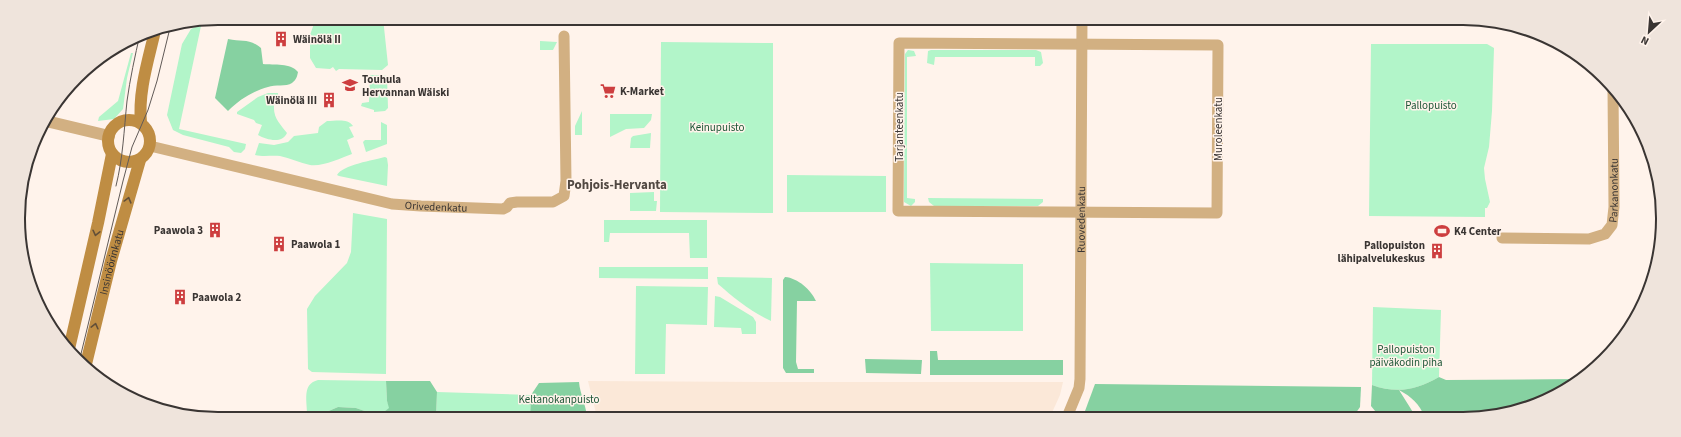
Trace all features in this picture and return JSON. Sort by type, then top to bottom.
[{"type":"main road","points":[[127,120],[141,91],[154,36]]},
{"type":"main road","points":[[141,91],[141,123],[149,133],[150,146],[148,152],[140,160],[128,163],[120,161],[112,154],[108,142],[109,136],[115,125],[127,120],[141,123]]},
{"type":"main road","name":"Insinöörinkatu","points":[[70,343],[112,154]]},
{"type":"main road","name":"Insinöörinkatu","points":[[87,360],[140,160]]},
{"type":"street","name":"Ruovedenkatu","points":[[1070,412],[1079,388],[1080,379],[1082,25]]},
{"type":"street","name":"Orivedenkatu","points":[[150,146],[392,204],[503,209],[510,203],[517,202],[553,202],[564,196],[566,181],[564,36]]},
{"type":"street","name":"Tarjanteenkatu","points":[[1081,44],[899,43],[898,211],[1081,212]]},
{"type":"street","name":"Muroleenkatu","points":[[1081,44],[1218,45],[1218,52],[1217,213],[1081,212]]},
{"type":"street","name":"Parkanonkatu","points":[[1502,238],[1589,239],[1605,234],[1612,225],[1614,207],[1613,97]]},
{"type":"street","points":[[51,122],[109,136]]},
{"type":"shaded area","points":[[588,381],[1063,382],[1060,395],[1052,412],[596,412]]},
{"type":"green space","points":[[314,25],[384,25],[388,65],[382,70],[339,69],[336,71],[333,67],[330,69],[316,68],[310,58],[310,35]]},
{"type":"green space","points":[[201,26],[179,129],[246,144],[245,149],[241,153],[234,152],[229,147],[183,135],[173,130],[167,115],[182,44],[191,29]]},
{"type":"green space","points":[[228,39],[249,42],[257,45],[261,48],[263,64],[291,67],[298,72],[297,77],[290,84],[271,86],[252,93],[228,111],[215,98]]},
{"type":"green space","points":[[540,41],[557,42],[553,50],[540,50]]},
{"type":"green space","name":"Keinupuisto","points":[[661,42],[773,43],[773,213],[660,212]]},
{"type":"green space","name":"Pallopuisto","points":[[1371,44],[1487,44],[1494,48],[1489,147],[1484,168],[1490,202],[1487,208],[1485,208],[1485,217],[1369,216]]},
{"type":"green space","points":[[908,50],[914,51],[916,56],[907,57],[907,198],[915,199],[915,202],[911,206],[904,202],[905,54]]},
{"type":"green space","points":[[1036,50],[1041,52],[1043,63],[1040,66],[1035,66],[1035,57],[935,57],[934,65],[927,63],[928,51]]},
{"type":"green space","points":[[131,53],[133,53],[127,78],[123,109],[114,119],[98,121],[99,117],[118,101]]},
{"type":"green space","points":[[370,75],[387,76],[388,108],[385,111],[374,112],[374,110],[361,106],[362,103],[369,102]]},
{"type":"green space","points":[[268,93],[278,93],[274,110],[278,121],[287,133],[282,139],[274,140],[258,135],[262,125],[256,123],[254,120],[237,114],[237,112],[258,97]]},
{"type":"green space","points":[[582,111],[582,135],[575,135],[575,126]]},
{"type":"green space","points":[[610,114],[652,114],[651,120],[644,128],[626,129],[610,137]]},
{"type":"green space","points":[[338,120],[351,123],[353,126],[349,127],[354,137],[347,140],[352,154],[320,165],[310,165],[280,156],[255,155],[259,143],[274,145],[288,142],[294,136],[318,133],[319,127],[327,121]]},
{"type":"green space","points":[[381,122],[387,125],[387,144],[366,152],[363,142],[365,140],[381,140]]},
{"type":"green space","points":[[651,133],[650,148],[630,148],[631,138],[633,136]]},
{"type":"green space","points":[[385,157],[387,158],[388,165],[387,186],[337,175],[345,168]]},
{"type":"green space","points":[[787,175],[886,176],[886,212],[787,212]]},
{"type":"green space","points":[[654,192],[654,201],[657,201],[656,211],[630,211],[630,193]]},
{"type":"green space","points":[[928,198],[1043,199],[1043,202],[1038,206],[934,206],[929,202]]},
{"type":"green space","points":[[353,213],[387,219],[386,374],[312,372],[308,369],[307,309],[315,296],[347,263],[351,252]]},
{"type":"green space","points":[[604,220],[707,220],[707,258],[690,258],[689,233],[610,233],[609,242],[604,242]]},
{"type":"green space","points":[[930,263],[1023,264],[1023,331],[931,331]]},
{"type":"green space","points":[[599,267],[708,267],[708,279],[599,278]]},
{"type":"green space","points":[[717,277],[772,278],[771,321],[750,309],[730,294],[718,284]]},
{"type":"green space","points":[[785,277],[804,285],[816,301],[797,301],[796,362],[798,369],[814,369],[814,373],[786,373],[783,368],[783,280]]},
{"type":"green space","points":[[636,286],[708,287],[707,325],[666,324],[665,374],[635,374]]},
{"type":"green space","points":[[715,296],[720,297],[753,317],[756,322],[756,334],[742,334],[741,328],[714,327]]},
{"type":"green space","name":"Pallopuiston päiväkodin piha","points":[[1373,307],[1441,310],[1439,377],[1414,388],[1398,390],[1381,388],[1372,385]]},
{"type":"green space","points":[[930,351],[937,351],[938,360],[1063,360],[1063,375],[930,375]]},
{"type":"green space","points":[[865,359],[922,360],[921,374],[866,373]]},
{"type":"green space","points":[[1439,377],[1446,380],[1570,379],[1548,392],[1525,402],[1475,412],[1422,412],[1415,401],[1399,390],[1413,412],[1376,412],[1371,406],[1372,385],[1381,388],[1398,390],[1414,388]]},
{"type":"green space","points":[[318,380],[386,381],[387,401],[390,408],[384,412],[368,412],[356,408],[338,407],[326,412],[307,412],[306,393],[307,389],[313,382]]},
{"type":"green space","points":[[386,381],[430,381],[437,392],[436,412],[384,412],[389,408],[387,401]]},
{"type":"green space","name":"Keltanokanpuisto","points":[[579,382],[586,412],[530,412],[531,395],[539,383]]},
{"type":"green space","points":[[1095,384],[1361,387],[1360,407],[1356,412],[1085,411]]},
{"type":"green space","points":[[437,392],[531,395],[530,412],[436,412]]},
{"type":"green space","points":[[338,407],[356,408],[368,412],[326,412]]},
{"type":"tram line","points":[[81,354],[132,147],[148,110],[169,32]]},
{"type":"tram line","points":[[116,186],[122,154],[128,93],[138,43]]},
{"type":"place","name":"Wäinölä II","points":[[281,39]]},
{"type":"place","name":"Touhula Hervannan Wäiski","points":[[350,85]]},
{"type":"place","name":"K-Market","points":[[608,91]]},
{"type":"place","name":"Wäinölä III","points":[[329,100]]},
{"type":"place","name":"Paawola 3","points":[[215,230]]},
{"type":"place","name":"K4 Center","points":[[1442,231]]},
{"type":"place","name":"Paawola 1","points":[[279,244]]},
{"type":"place","name":"Pallopuiston lähipalvelukeskus","points":[[1437,251]]},
{"type":"place","name":"Paawola 2","points":[[180,297]]},
{"type":"district","name":"Pohjois-Hervanta","points":[[617,184]]}]
